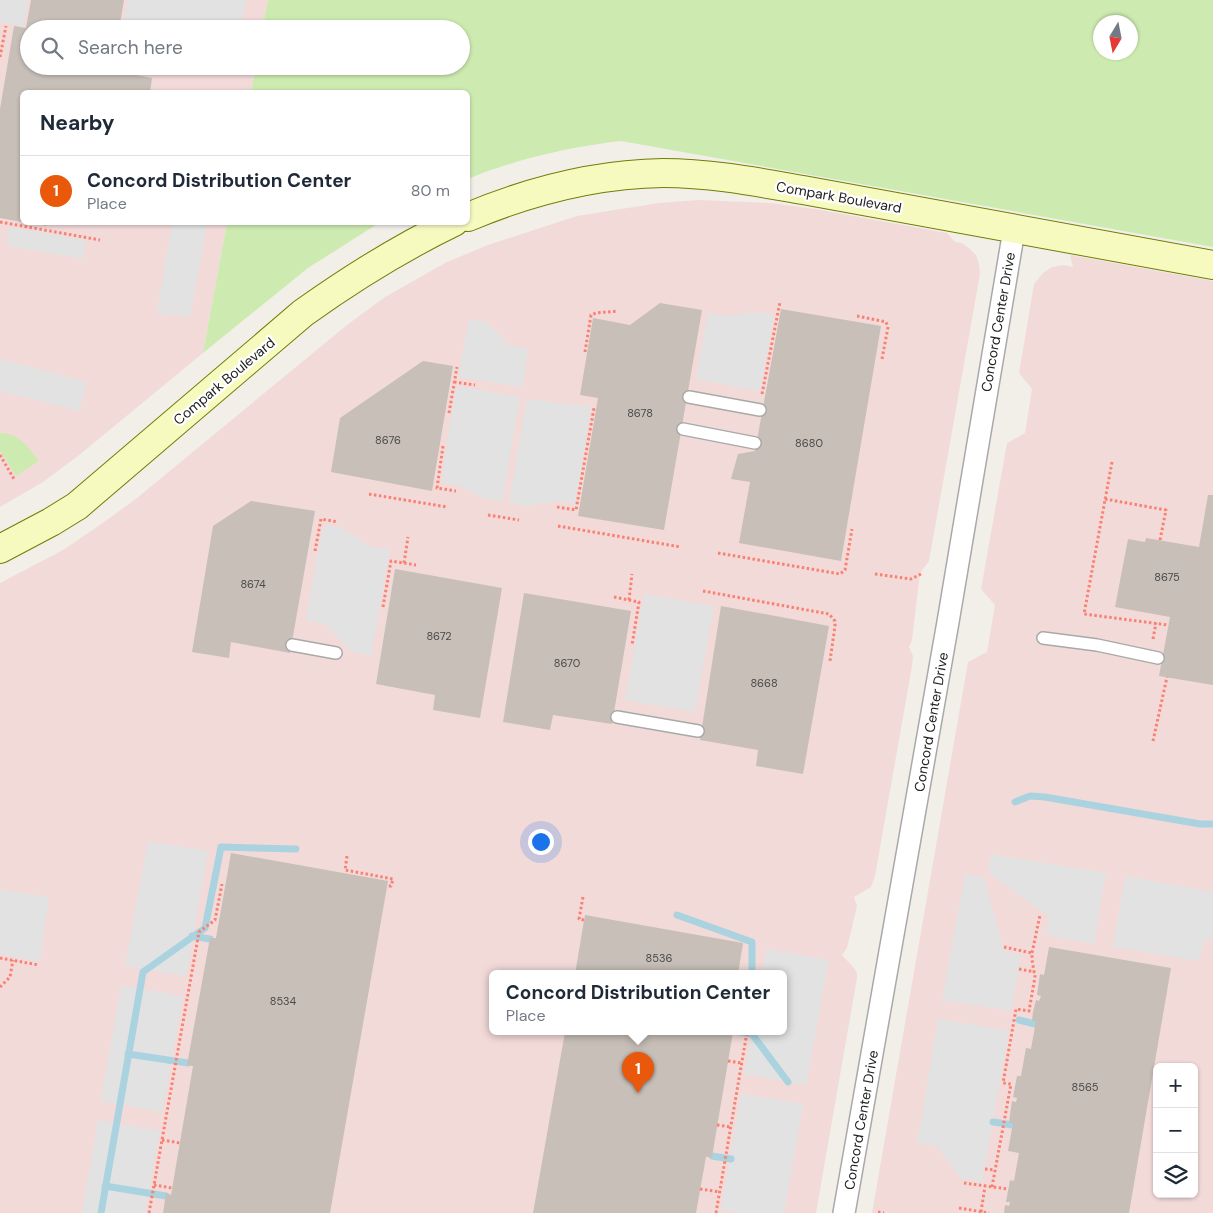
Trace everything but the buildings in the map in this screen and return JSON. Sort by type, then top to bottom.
[{"type":"street","name":"Compark Boulevard","points":[[470,216],[528,195],[563,186],[595,179],[665,173],[744,180],[1213,265]]},
{"type":"street","name":"Compark Boulevard","points":[[0,549],[77,506],[330,294],[390,255],[448,225]]},
{"type":"street","name":"Concord Center Drive","points":[[844,1213],[941,661],[1014,230]]},
{"type":"lane","points":[[689,398],[760,405]]},
{"type":"lane","points":[[683,429],[755,443]]},
{"type":"lane","points":[[1043,638],[1097,645],[1158,658]]},
{"type":"lane","points":[[292,645],[336,653]]},
{"type":"lane","points":[[617,718],[698,731]]},
{"type":"path","points":[[0,58],[6,26]]},
{"type":"path","points":[[0,222],[100,240]]},
{"type":"path","points":[[760,405],[780,302]]},
{"type":"path","points":[[584,352],[591,315],[596,312],[618,311]]},
{"type":"path","points":[[856,316],[886,322],[888,327],[882,359]]},
{"type":"path","points":[[449,413],[457,367]]},
{"type":"path","points":[[454,382],[475,385]]},
{"type":"path","points":[[557,507],[576,510],[594,408]]},
{"type":"path","points":[[443,446],[436,488],[456,491]]},
{"type":"path","points":[[0,455],[14,478]]},
{"type":"path","points":[[1112,462],[1084,614],[1168,625]]},
{"type":"path","points":[[369,494],[447,507]]},
{"type":"path","points":[[1105,499],[1166,510],[1160,540]]},
{"type":"path","points":[[488,515],[519,520]]},
{"type":"path","points":[[315,551],[321,519],[338,522]]},
{"type":"path","points":[[558,526],[681,547]]},
{"type":"path","points":[[718,553],[840,574],[845,570],[852,529]]},
{"type":"path","points":[[404,563],[408,537]]},
{"type":"path","points":[[383,607],[391,561],[416,565]]},
{"type":"path","points":[[875,574],[911,579],[923,573]]},
{"type":"path","points":[[629,600],[632,574]]},
{"type":"path","points":[[703,591],[829,614],[835,621],[830,661]]},
{"type":"path","points":[[614,597],[640,602],[632,646]]},
{"type":"path","points":[[1152,644],[1156,623]]},
{"type":"path","points":[[1153,741],[1167,677]]},
{"type":"path","points":[[347,856],[345,870],[393,879],[391,886],[387,886]]},
{"type":"path","points":[[150,1213],[199,932],[215,920],[222,884]]},
{"type":"path","points":[[584,897],[580,919],[584,920]]},
{"type":"path","points":[[1015,1085],[1003,1083],[1016,1009],[1031,1011],[1035,972],[1032,953],[1040,915]]},
{"type":"path","points":[[1004,947],[1032,953]]},
{"type":"path","points":[[0,958],[39,965]]},
{"type":"path","points":[[0,987],[10,977],[13,960]]},
{"type":"path","points":[[1019,969],[1035,972]]},
{"type":"path","points":[[1034,982],[1039,983]]},
{"type":"path","points":[[716,1213],[747,1035]]},
{"type":"path","points":[[728,1061],[742,1063]]},
{"type":"path","points":[[992,1187],[1010,1084]]},
{"type":"path","points":[[1006,1106],[1011,1107]]},
{"type":"path","points":[[717,1125],[731,1127]]},
{"type":"path","points":[[162,1140],[180,1142]]},
{"type":"path","points":[[985,1169],[995,1170]]},
{"type":"path","points":[[964,1182],[1008,1189]]},
{"type":"path","points":[[154,1185],[172,1188]]},
{"type":"path","points":[[981,1212],[985,1186]]},
{"type":"path","points":[[700,1189],[720,1192]]},
{"type":"path","points":[[959,1208],[988,1213]]},
{"type":"path","points":[[878,1212],[884,1213]]},
{"type":"shaded area","points":[[0,0],[268,0],[264,20],[20,20],[20,75],[254,75],[251,90],[20,90],[20,225],[227,225],[203,353],[78,456],[43,482],[0,507]]},
{"type":"shaded area","points":[[0,0],[28,0],[25,20],[20,20],[20,25],[0,22]]},
{"type":"shaded area","points":[[128,0],[246,0],[243,20],[124,20]]},
{"type":"shaded area","points":[[699,200],[771,203],[947,233],[955,242],[962,243],[970,249],[976,255],[979,264],[980,274],[929,561],[920,573],[912,640],[909,647],[913,656],[912,666],[875,876],[871,887],[854,897],[857,906],[847,948],[842,955],[854,968],[857,978],[816,1213],[0,1213],[0,583],[63,550],[137,498],[347,325],[385,297],[447,262],[488,245],[577,216],[659,203]]},
{"type":"shaded area","points":[[172,225],[207,225],[190,317],[157,313]]},
{"type":"shaded area","points":[[9,227],[86,240],[83,259],[7,246]]},
{"type":"shaded area","points":[[1070,255],[1213,281],[1213,1213],[872,1213],[968,662],[987,652],[995,605],[981,589],[1007,443],[1025,433],[1032,389],[1019,373],[1034,284],[1043,273],[1052,267],[1064,265],[1073,267]]},
{"type":"shaded area","points":[[756,312],[774,315],[760,391],[696,379],[708,313],[727,316]]},
{"type":"shaded area","points":[[469,319],[487,322],[510,346],[528,349],[523,387],[458,377]]},
{"type":"shaded area","points":[[0,359],[87,382],[79,411],[0,391]]},
{"type":"shaded area","points":[[456,386],[520,397],[502,502],[483,498],[459,485],[441,482]]},
{"type":"shaded area","points":[[527,399],[591,407],[575,504],[557,501],[527,506],[509,503]]},
{"type":"shaded area","points":[[323,525],[341,527],[372,547],[390,549],[371,656],[352,652],[324,624],[306,620]]},
{"type":"shaded area","points":[[644,594],[714,606],[695,712],[625,700]]},
{"type":"shaded area","points":[[148,841],[208,851],[186,976],[125,966]]},
{"type":"shaded area","points":[[991,854],[1106,873],[1094,944],[1046,935],[1049,917],[988,872]]},
{"type":"shaded area","points":[[965,874],[984,878],[1004,951],[1021,955],[1011,1011],[942,1000]]},
{"type":"shaded area","points":[[1125,876],[1213,892],[1213,937],[1203,942],[1199,961],[1113,947]]},
{"type":"shaded area","points":[[0,889],[49,897],[40,962],[0,954]]},
{"type":"shaded area","points":[[766,949],[829,960],[806,1085],[744,1074],[751,1035],[787,1035],[787,970],[763,970]]},
{"type":"shaded area","points":[[121,985],[183,996],[162,1112],[101,1101]]},
{"type":"shaded area","points":[[938,1019],[1009,1031],[982,1182],[962,1179],[936,1146],[917,1143]]},
{"type":"shaded area","points":[[741,1094],[803,1104],[784,1213],[745,1213],[721,1209]]},
{"type":"shaded area","points":[[98,1120],[160,1131],[145,1213],[82,1213]]},
{"type":"green space","points":[[268,0],[1213,0],[1213,247],[621,141],[543,155],[505,165],[470,178],[470,90],[251,90],[254,75],[470,75],[470,20],[264,20]]},
{"type":"green space","points":[[226,225],[376,225],[308,268],[203,353]]},
{"type":"green space","points":[[0,434],[19,439],[39,461],[16,476],[0,451]]},
{"type":"waterway","points":[[1015,802],[1030,796],[1045,797],[1200,824],[1213,824]]},
{"type":"waterway","points":[[101,1213],[143,972],[205,928],[221,847],[296,849]]},
{"type":"waterway","points":[[677,915],[752,942],[752,970]]},
{"type":"waterway","points":[[192,936],[210,939]]},
{"type":"waterway","points":[[1019,1020],[1035,1024]]},
{"type":"waterway","points":[[753,1035],[788,1082]]},
{"type":"waterway","points":[[128,1054],[188,1063]]},
{"type":"waterway","points":[[993,1122],[1000,1123]]},
{"type":"waterway","points":[[1006,1124],[1012,1125]]},
{"type":"waterway","points":[[712,1156],[731,1159]]},
{"type":"waterway","points":[[105,1186],[166,1196]]},
{"type":"place","name":"Concord Distribution Center","points":[[638,1093]]}]
